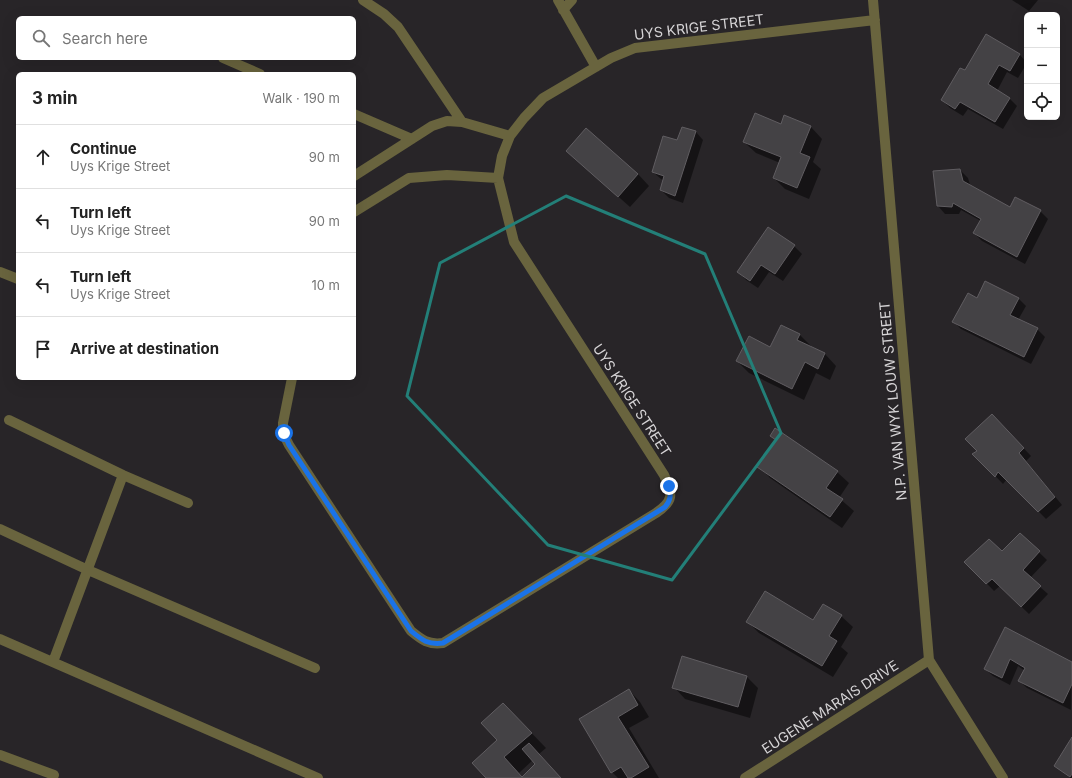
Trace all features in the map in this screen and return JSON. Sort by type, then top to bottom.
[{"type":"street","points":[[363,0],[384,14],[398,27],[462,122]]},
{"type":"street","points":[[558,0],[596,67]]},
{"type":"street","points":[[564,10],[572,0]]},
{"type":"street","name":"N.P. VAN WYK LOUW STREET","points":[[872,0],[875,20],[929,660],[1004,778]]},
{"type":"street","name":"UYS KRIGE STREET","points":[[292,380],[282,423],[289,445],[411,631],[428,642],[434,644],[443,643],[665,507],[669,503],[671,496],[669,486],[664,475],[514,242],[498,178],[502,156],[510,136],[524,118],[543,98],[611,58],[635,48],[875,20]]},
{"type":"street","points":[[228,60],[255,72]]},
{"type":"street","points":[[356,115],[412,139]]},
{"type":"street","points":[[356,175],[432,126],[447,121],[462,122],[510,136]]},
{"type":"street","points":[[356,211],[409,178],[448,175],[498,178]]},
{"type":"street","points":[[0,272],[16,278]]},
{"type":"street","points":[[9,420],[123,475],[188,503]]},
{"type":"street","points":[[53,662],[123,475]]},
{"type":"street","points":[[0,530],[88,570],[315,668]]},
{"type":"street","points":[[0,639],[318,778]]},
{"type":"street","name":"EUGENE MARAIS DRIVE","points":[[745,778],[929,660]]},
{"type":"street","points":[[0,755],[54,775]]},
{"type":"highlighted area","points":[[566,196],[705,254],[781,433],[672,580],[548,545],[407,396],[440,263]]},
{"type":"building","points":[[986,34],[1020,54],[1010,71],[999,65],[988,84],[1010,98],[995,122],[960,102],[955,109],[941,100],[960,68],[965,70]]},
{"type":"building","points":[[755,113],[781,124],[784,115],[811,126],[800,153],[810,157],[797,188],[773,178],[781,157],[743,142]]},
{"type":"building","points":[[682,127],[696,131],[675,196],[660,190],[664,176],[652,172],[663,136],[677,140]]},
{"type":"building","points":[[586,128],[638,174],[618,197],[566,151]]},
{"type":"building","points":[[960,169],[963,181],[1010,207],[1015,197],[1041,210],[1017,257],[973,233],[981,219],[953,203],[952,207],[937,206],[933,171]]},
{"type":"building","points":[[768,227],[795,245],[775,274],[761,265],[750,281],[737,272]]},
{"type":"building","points":[[985,281],[1019,298],[1010,315],[1038,328],[1024,357],[952,322],[968,293],[977,298]]},
{"type":"building","points":[[781,325],[800,334],[797,340],[825,353],[818,369],[805,362],[792,389],[736,361],[749,336],[770,347]]},
{"type":"building","points":[[992,414],[1024,448],[1019,453],[1055,497],[1038,512],[998,472],[995,477],[972,454],[977,451],[965,439]]},
{"type":"building","points":[[775,428],[838,471],[826,488],[843,499],[830,517],[757,467],[776,440],[770,436]]},
{"type":"building","points":[[1020,533],[1040,551],[1023,570],[1041,586],[1021,607],[992,579],[986,584],[964,562],[989,539],[1002,551]]},
{"type":"building","points":[[765,591],[813,620],[823,604],[842,615],[829,636],[837,641],[822,666],[746,622]]},
{"type":"building","points":[[1005,627],[1072,662],[1072,684],[1063,703],[1018,681],[1025,668],[1010,659],[1002,678],[984,669]]},
{"type":"building","points":[[682,656],[747,676],[738,707],[672,688]]},
{"type":"building","points":[[629,689],[638,705],[618,717],[649,767],[631,778],[628,778],[621,767],[611,773],[579,719]]},
{"type":"building","points":[[503,703],[532,733],[504,757],[522,777],[535,764],[522,749],[529,743],[561,778],[486,778],[472,763],[497,740],[481,723]]},
{"type":"building","points":[[1072,737],[1072,774],[1070,777],[1054,766]]},
{"type":"route","points":[[284,433],[289,445],[411,631],[420,638],[434,644],[443,643],[665,507],[669,503],[671,496],[669,486]]}]
